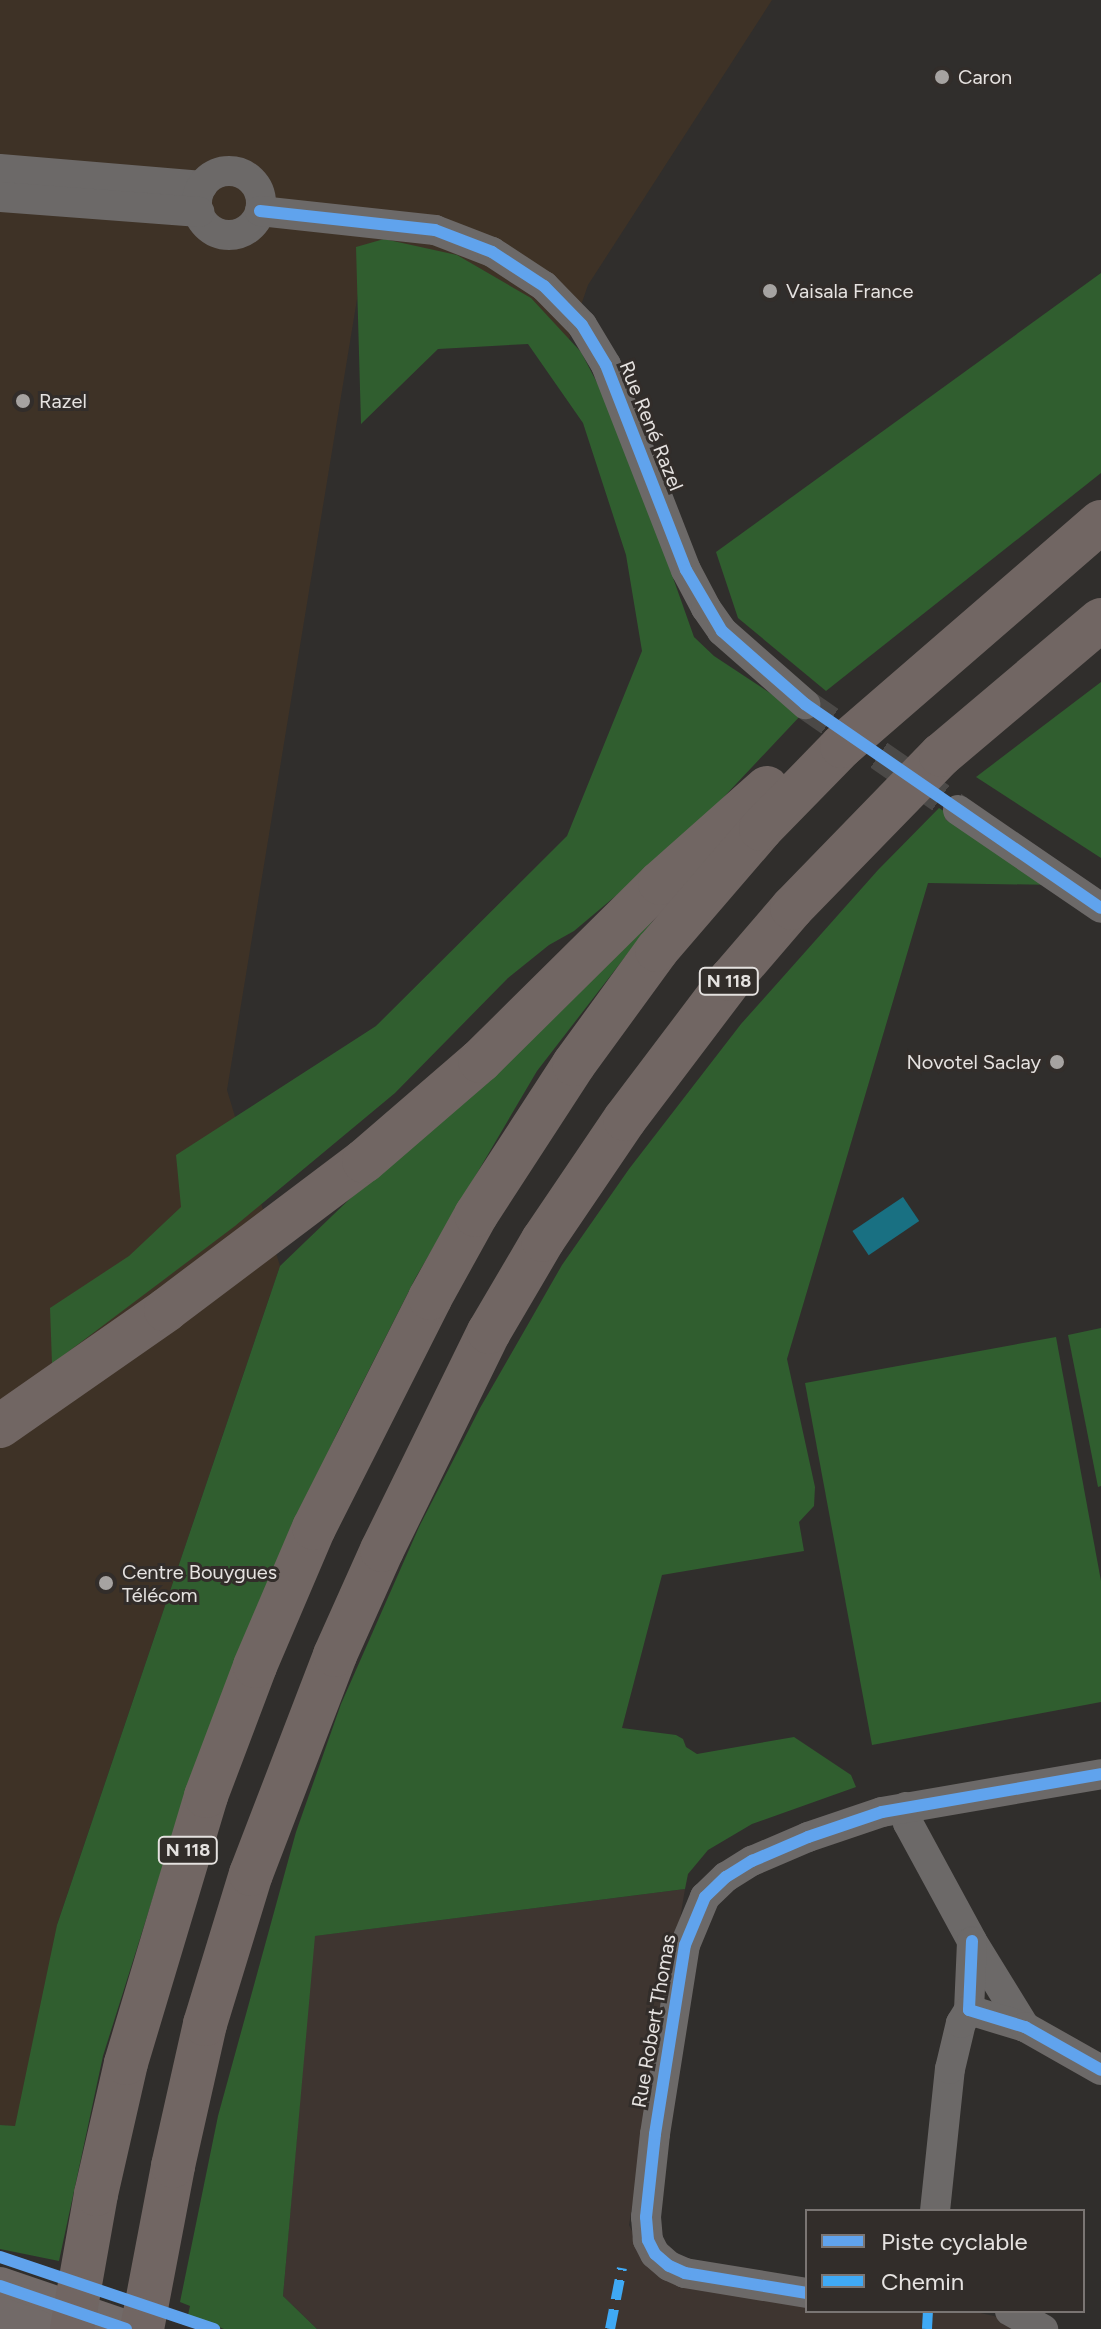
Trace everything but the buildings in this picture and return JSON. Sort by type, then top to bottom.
[{"type":"highway","name":"N 118","points":[[72,2329],[96,2194],[126,2063],[179,1878],[255,1666],[314,1528],[379,1396],[476,1215],[522,1140],[657,950],[761,829],[842,746],[1101,522]]},
{"type":"highway","name":"N 118","points":[[143,2320],[205,2024],[251,1874],[335,1655],[382,1550],[489,1332],[543,1240],[616,1131],[671,1055],[771,932],[941,755],[1101,620]]},
{"type":"highway","points":[[0,1426],[166,1310],[364,1161],[480,1061],[660,883],[819,742],[869,724]]},
{"type":"main road","points":[[10,2307],[143,2320]]},
{"type":"street","points":[[0,169],[201,199]]},
{"type":"street","points":[[224,172],[244,175],[258,190],[260,211],[247,230],[231,235],[208,227],[201,199],[224,172]]},
{"type":"street","points":[[0,197],[201,199]]},
{"type":"street","name":"Rue René Razel","points":[[260,211],[435,230],[492,252],[544,286],[582,325],[606,365],[686,570],[706,608],[722,631],[805,704]]},
{"type":"street","points":[[958,810],[1101,908]]},
{"type":"street","name":"Rue Robert Thomas","points":[[805,2293],[685,2273],[669,2266],[655,2254],[648,2240],[646,2217],[655,2134],[685,1945],[705,1897],[726,1877],[752,1861],[808,1837],[906,1807],[1101,1774]]},
{"type":"street","points":[[906,1807],[908,1823],[972,1941],[1025,2027]]},
{"type":"street","points":[[935,2209],[950,2069],[961,2023],[969,2010],[972,1941]]},
{"type":"street","points":[[969,2010],[1025,2027],[1101,2070]]},
{"type":"street","points":[[1014,2313],[1043,2329]]},
{"type":"shaded area","points":[[0,0],[772,0],[588,285],[569,340],[359,287],[227,1090],[280,1266],[57,1925],[56,1961],[15,2127],[0,2125]]},
{"type":"shaded area","points":[[685,1889],[629,2225],[648,2264],[805,2303],[805,2313],[981,2313],[998,2317],[1020,2329],[317,2329],[283,2296],[314,1936]]},
{"type":"green space","points":[[384,239],[457,255],[531,298],[581,352],[619,425],[694,637],[714,656],[802,714],[688,835],[574,931],[549,945],[508,978],[395,1093],[235,1226],[52,1364],[50,1308],[129,1256],[181,1207],[176,1155],[376,1026],[567,836],[642,651],[626,555],[583,423],[528,344],[438,349],[361,424],[356,247]]},
{"type":"green space","points":[[1101,273],[1101,473],[826,691],[738,618],[716,552]]},
{"type":"green space","points":[[1101,682],[1101,858],[976,777]]},
{"type":"green space","points":[[939,808],[1057,885],[928,883],[787,1359],[815,1487],[814,1506],[799,1522],[804,1551],[662,1575],[622,1728],[676,1735],[697,1754],[794,1737],[851,1775],[856,1787],[752,1824],[708,1850],[688,1874],[685,1889],[315,1936],[283,2296],[317,2329],[224,2329],[188,2315],[190,2306],[180,2302],[218,2116],[296,1832],[341,1704],[419,1527],[480,1408],[562,1265],[629,1169],[741,1024],[878,870]]},
{"type":"green space","points":[[652,915],[652,922],[537,1071],[416,1277],[338,1431],[268,1582],[167,1853],[103,2056],[59,2261],[0,2249],[0,2125],[15,2126],[57,1925],[280,1266],[514,1041]]},
{"type":"green space","points":[[1101,1328],[1101,1486],[1098,1487],[1068,1335]]},
{"type":"green space","points":[[1056,1337],[1101,1581],[1101,1702],[872,1745],[805,1383]]},
{"type":"water","points":[[903,1197],[919,1221],[869,1255],[852,1231]]},
{"type":"tunnel","points":[[805,704],[958,810]]},
{"type":"marked path","points":[[610,2329],[622,2268]]},
{"type":"marked path","points":[[927,2329],[928,2313]]},
{"type":"cycle path","points":[[260,211],[435,230],[492,252],[544,286],[582,325],[606,365],[686,570],[722,631],[805,704],[1101,908]]},
{"type":"cycle path","points":[[805,2293],[685,2273],[669,2266],[655,2254],[648,2240],[646,2217],[655,2134],[685,1945],[705,1897],[726,1877],[752,1861],[808,1837],[882,1812],[1101,1774]]},
{"type":"cycle path","points":[[972,1941],[969,2010],[1025,2027],[1101,2070]]},
{"type":"cycle path","points":[[0,2257],[214,2329]]},
{"type":"cycle path","points":[[0,2286],[126,2329]]},
{"type":"place","name":"Caron","points":[[942,77]]},
{"type":"place","name":"Vaisala France","points":[[770,291]]},
{"type":"place","name":"Razel","points":[[23,401]]},
{"type":"place","name":"Novotel Saclay","points":[[1057,1062]]},
{"type":"place","name":"Centre Bouygues Télécom","points":[[106,1583]]}]
